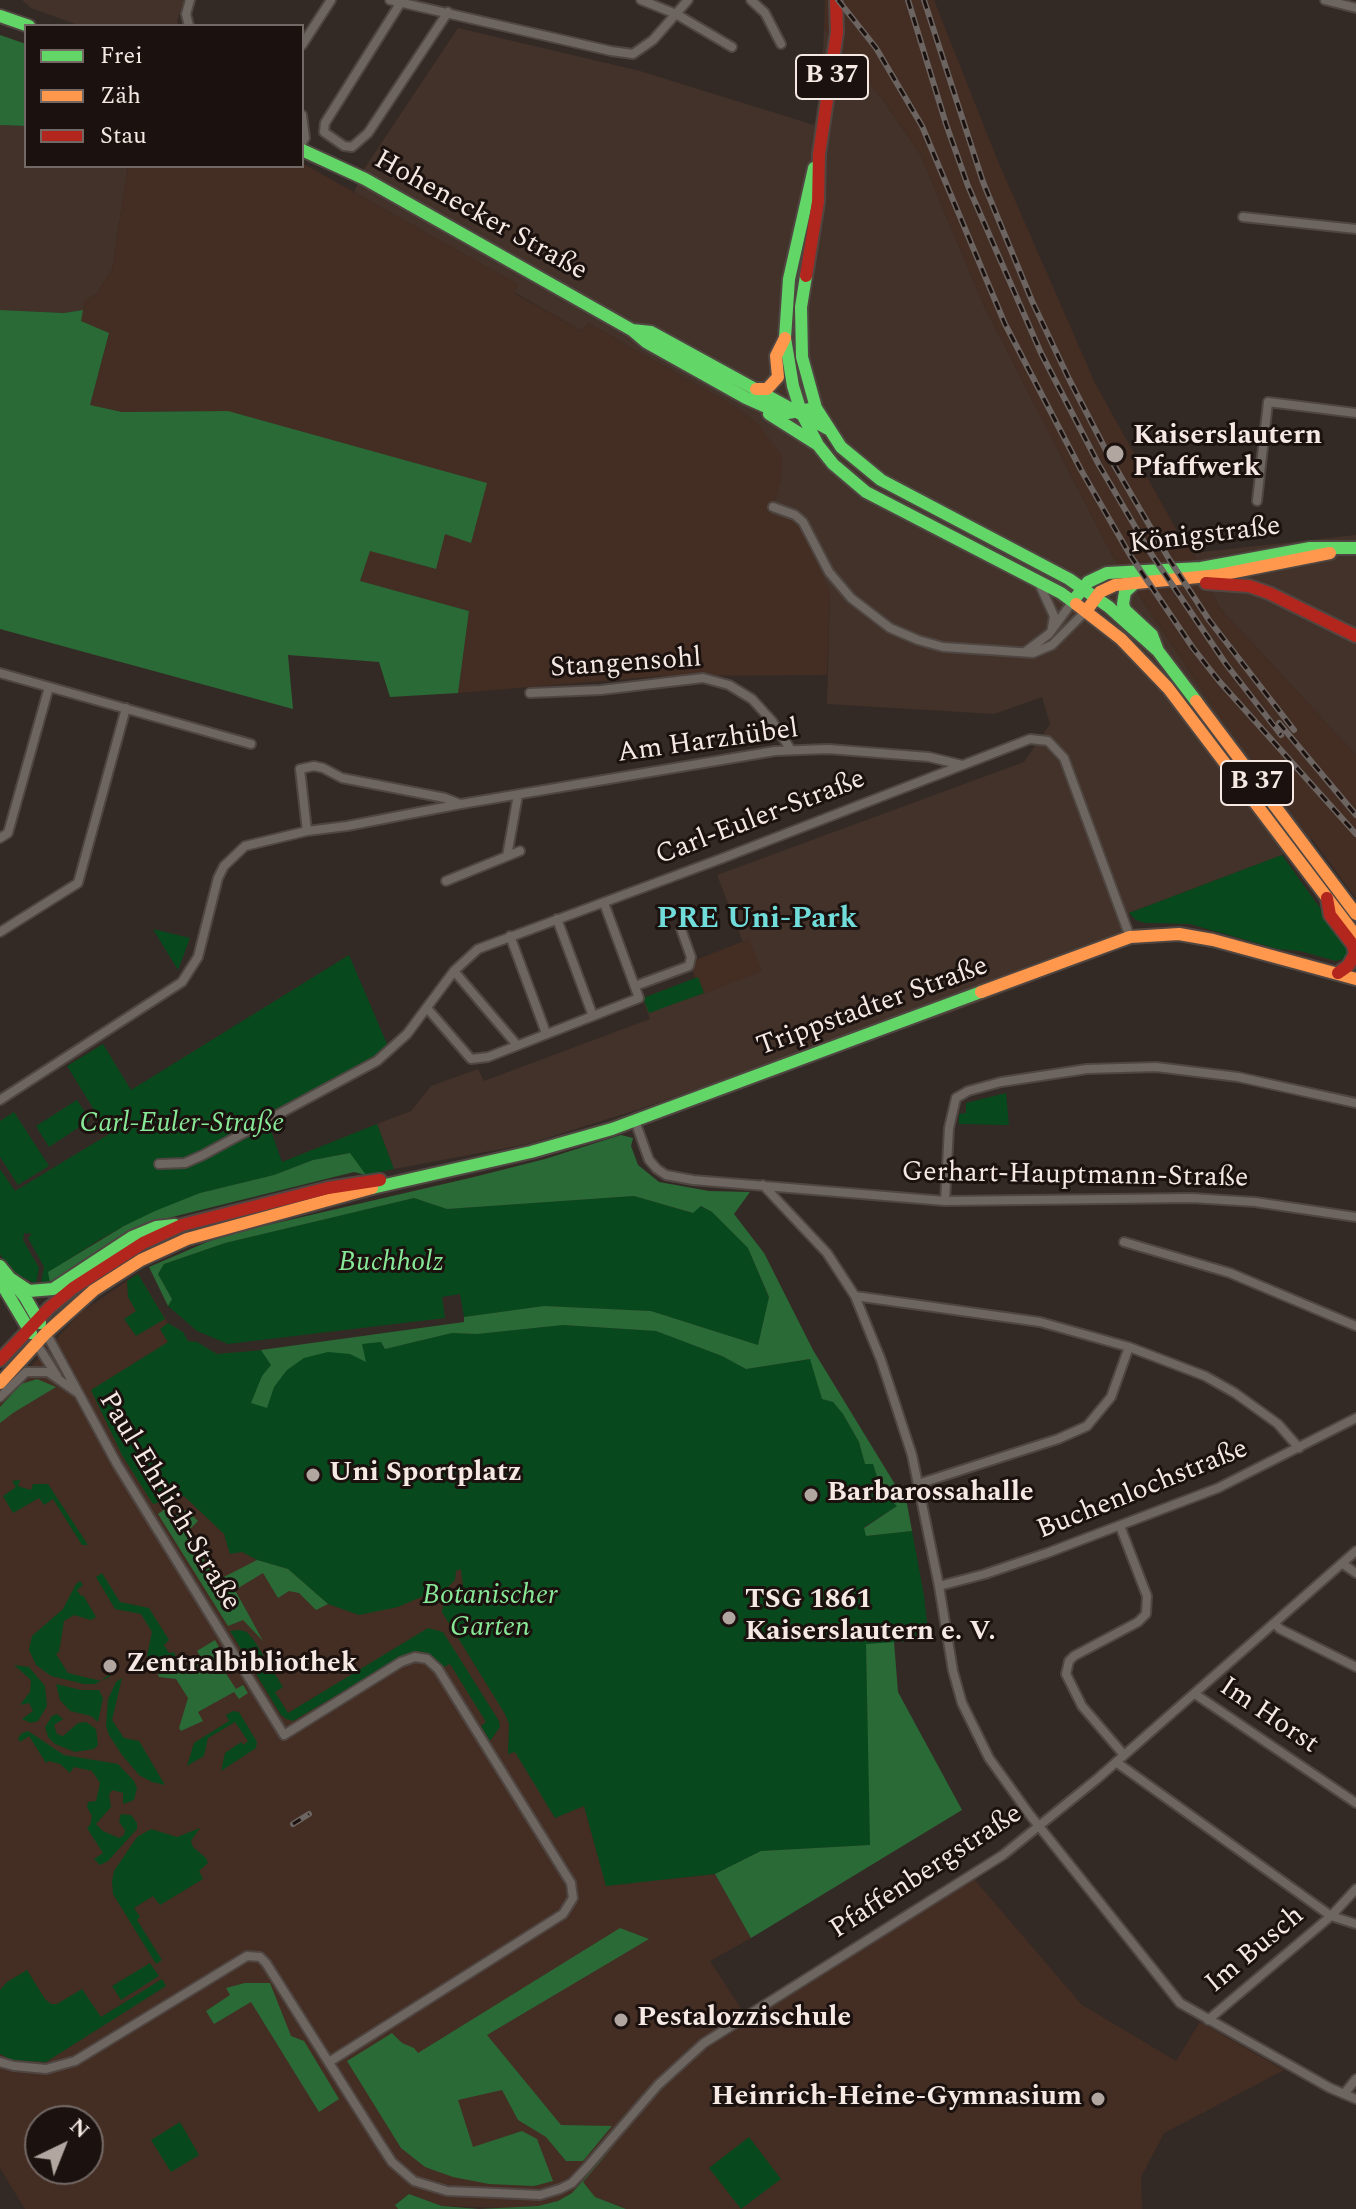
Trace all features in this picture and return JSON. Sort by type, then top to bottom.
[{"type":"main road","name":"B 37","points":[[836,0],[836,45],[819,154],[789,279],[785,338],[790,374],[801,412],[818,445],[833,464],[866,492],[1038,580],[1087,610],[1138,655],[1168,688],[1356,936]]},
{"type":"main road","points":[[0,16],[24,24]]},
{"type":"main road","name":"Hohenecker Straße","points":[[304,151],[365,179],[632,330],[646,342],[750,394],[776,413],[801,412]]},
{"type":"main road","name":"B 37","points":[[819,154],[818,202],[804,279],[800,334],[802,357],[816,408],[828,429],[841,447],[881,480],[1082,588],[1158,651],[1356,914]]},
{"type":"main road","points":[[750,394],[767,389],[778,377],[776,356],[785,338]]},
{"type":"main road","name":"Hohenecker Straße","points":[[750,394],[818,445]]},
{"type":"main road","points":[[801,412],[816,408]]},
{"type":"main road","points":[[801,412],[828,429]]},
{"type":"main road","name":"Königstraße","points":[[1082,588],[1107,573],[1315,557],[1356,548]]},
{"type":"main road","points":[[1256,561],[1262,583],[1269,593]]},
{"type":"main road","name":"Königstraße","points":[[1096,597],[1115,585],[1219,575],[1256,561]]},
{"type":"main road","points":[[1171,580],[1190,584],[1236,583],[1269,593],[1356,636]]},
{"type":"main road","points":[[1136,582],[1125,592],[1123,604],[1125,610],[1152,635],[1158,651]]},
{"type":"main road","points":[[1073,601],[1082,588]]},
{"type":"main road","points":[[1087,610],[1096,597]]},
{"type":"main road","points":[[1327,898],[1330,915],[1353,945],[1355,954],[1348,966],[1338,973]]},
{"type":"main road","name":"Trippstadter Straße","points":[[0,1383],[68,1311],[114,1277],[187,1239],[407,1178],[531,1152],[635,1121],[1130,937],[1179,934],[1213,940],[1356,979]]},
{"type":"main road","name":"Trippstadter Straße","points":[[0,1360],[38,1319],[73,1288],[113,1260],[182,1225],[328,1188],[407,1178]]},
{"type":"main road","points":[[6,1280],[29,1291],[53,1289],[132,1237],[156,1227],[182,1225]]},
{"type":"main road","points":[[0,1266],[36,1343]]},
{"type":"main road","points":[[6,1280],[46,1333]]},
{"type":"street","points":[[188,24],[186,14],[190,0]]},
{"type":"street","points":[[304,42],[331,0]]},
{"type":"street","points":[[390,0],[633,54],[645,48],[688,0]]},
{"type":"street","points":[[641,0],[676,14],[732,47]]},
{"type":"street","points":[[751,0],[765,13],[781,44]]},
{"type":"street","points":[[1325,0],[1356,8]]},
{"type":"street","points":[[401,2],[325,123],[324,132],[344,146],[352,147],[368,133],[448,12]]},
{"type":"street","points":[[1243,217],[1356,229]]},
{"type":"street","points":[[1257,501],[1268,402],[1356,413]]},
{"type":"street","points":[[773,507],[799,518],[836,583],[868,613],[890,628],[918,640],[943,647],[1033,653],[1052,645],[1087,610]]},
{"type":"street","points":[[1038,580],[1054,616],[1054,625],[1049,634]]},
{"type":"street","points":[[1025,652],[1049,634],[1073,601]]},
{"type":"street","points":[[0,673],[251,744]]},
{"type":"street","name":"Stangensohl","points":[[530,693],[601,690],[703,678],[729,685],[752,699],[772,721],[791,750]]},
{"type":"street","points":[[0,838],[8,833],[49,687]]},
{"type":"street","points":[[0,932],[78,883],[126,708]]},
{"type":"street","name":"Carl-Euler-Straße","points":[[159,1164],[185,1163],[203,1155],[377,1061],[407,1034],[454,971],[478,949],[1030,739],[1048,741],[1064,758],[1130,937]]},
{"type":"street","name":"Am Harzhübel","points":[[0,1100],[182,982],[198,957],[218,878],[224,866],[245,846],[307,831],[791,750],[828,749],[929,757],[963,765]]},
{"type":"street","name":"Am Harzhübel","points":[[307,831],[300,769],[314,766],[342,778],[445,798],[461,804]]},
{"type":"street","points":[[507,856],[518,795]]},
{"type":"street","points":[[446,881],[520,851]]},
{"type":"street","points":[[427,1008],[471,1059],[488,1057],[639,998],[604,903]]},
{"type":"street","points":[[557,919],[593,1016]]},
{"type":"street","points":[[635,986],[689,966],[691,957],[681,929]]},
{"type":"street","points":[[510,936],[546,1033]]},
{"type":"street","points":[[454,971],[517,1045]]},
{"type":"street","points":[[945,1201],[949,1128],[956,1098],[968,1091],[1001,1082],[1087,1069],[1186,1069],[1275,1084],[1356,1103]]},
{"type":"street","name":"Gerhart-Hauptmann-Straße","points":[[635,1121],[649,1160],[666,1175],[693,1180],[945,1201],[1192,1198],[1260,1203],[1356,1217]]},
{"type":"street","points":[[763,1185],[827,1253],[855,1296],[881,1360],[912,1455],[962,1703],[989,1758],[1039,1827],[1180,2003],[1356,2099]]},
{"type":"street","points":[[1124,1242],[1230,1273],[1356,1326]]},
{"type":"street","points":[[855,1296],[1040,1322],[1129,1347],[1205,1376],[1235,1393],[1278,1424],[1299,1448]]},
{"type":"street","name":"Paul-Ehrlich-Straße","points":[[46,1333],[121,1472],[284,1735],[401,1662],[421,1658],[434,1664],[564,1870],[573,1890],[570,1907],[563,1914],[329,2062]]},
{"type":"street","name":"Paul-Ehrlich-Straße","points":[[36,1343],[59,1380]]},
{"type":"street","points":[[918,1484],[1058,1439],[1087,1426],[1111,1397],[1129,1347]]},
{"type":"street","name":"Paul-Ehrlich-Straße","points":[[0,1397],[26,1372],[48,1372],[78,1393]]},
{"type":"street","name":"Buchenlochstraße","points":[[939,1586],[985,1574],[1218,1488],[1356,1418]]},
{"type":"street","points":[[1120,1526],[1147,1596],[1146,1614],[1138,1622],[1074,1656],[1069,1661],[1066,1674],[1082,1706],[1124,1755]]},
{"type":"street","name":"Pfaffenbergstraße","points":[[329,2062],[392,2162],[414,2181],[447,2191],[540,2195],[572,2183],[675,2067],[704,2043],[981,1869],[1039,1827],[1356,1551]]},
{"type":"street","points":[[1343,1564],[1356,1573]]},
{"type":"street","points":[[1275,1624],[1356,1667]]},
{"type":"street","name":"Im Horst","points":[[1195,1694],[1356,1803]]},
{"type":"street","points":[[1116,1762],[1331,1916],[1356,1924]]},
{"type":"street","name":"Im Busch","points":[[1208,2020],[1331,1916],[1356,1889]]},
{"type":"street","points":[[0,2062],[46,2069],[75,2061],[247,1956],[260,1957],[266,1963],[329,2062]]},
{"type":"street","points":[[1344,2094],[1356,2079]]},
{"type":"shaded area","points":[[22,0],[184,0],[178,24],[75,24],[31,8]]},
{"type":"shaded area","points":[[825,0],[934,0],[997,159],[1095,383],[1181,538],[1193,553],[1220,608],[1356,755],[1356,898],[1212,705],[1112,555],[985,308],[920,154],[883,100],[824,29]]},
{"type":"shaded area","points":[[458,28],[640,71],[814,125],[821,84],[824,29],[883,100],[920,154],[985,308],[1112,555],[1212,705],[1312,839],[1282,855],[1129,913],[1132,945],[934,1019],[929,1006],[640,1109],[528,1144],[394,1169],[377,1124],[411,1111],[431,1086],[478,1069],[484,1081],[650,1019],[644,1002],[696,982],[749,940],[743,942],[717,875],[1024,762],[1050,724],[1042,697],[994,714],[827,704],[830,592],[792,521],[770,515],[758,424],[736,407],[588,323],[582,331],[514,292],[517,284],[354,192],[364,169]]},
{"type":"shaded area","points":[[0,125],[24,126],[24,168],[128,168],[112,270],[96,294],[85,301],[83,310],[64,313],[0,310]]},
{"type":"shaded area","points":[[304,164],[518,284],[514,293],[582,331],[588,323],[736,407],[758,424],[782,456],[781,479],[771,515],[793,521],[800,527],[830,592],[827,675],[661,676],[458,693],[469,611],[360,582],[370,550],[435,569],[228,411],[122,412],[90,405],[109,334],[80,321],[85,301],[96,294],[112,270],[128,168],[304,168]]},
{"type":"shaded area","points":[[1356,535],[1356,755],[1220,608],[1193,553]]},
{"type":"shaded area","points":[[749,939],[762,971],[701,995],[691,966],[693,961]]},
{"type":"shaded area","points":[[138,1274],[168,1323],[183,1332],[188,1341],[197,1342],[217,1354],[359,1337],[516,1559],[606,1885],[715,1874],[751,1938],[710,1961],[749,2021],[974,1879],[1082,2005],[1176,2061],[1200,2022],[1284,2070],[1164,2133],[1141,2177],[1142,2209],[626,2209],[595,2197],[572,2193],[539,2206],[510,2208],[442,2206],[409,2194],[395,2204],[398,2209],[25,2209],[0,2168],[0,1401],[81,1312]]},
{"type":"green space","points":[[0,35],[24,43],[24,126],[0,125]]},
{"type":"green space","points":[[0,310],[64,313],[83,310],[81,321],[109,333],[90,405],[122,412],[228,411],[487,483],[471,543],[445,534],[436,569],[370,551],[360,581],[469,611],[458,693],[390,697],[379,662],[288,655],[293,709],[0,629]]},
{"type":"green space","points":[[1282,855],[1345,943],[1347,953],[1343,959],[1336,961],[1300,951],[1278,949],[1190,924],[1145,923],[1129,913]]},
{"type":"green space","points":[[153,929],[190,938],[178,970]]},
{"type":"green space","name":"Carl-Euler-Straße","points":[[349,955],[390,1051],[269,1120],[270,1128],[282,1162],[377,1124],[394,1169],[366,1175],[349,1153],[313,1160],[274,1175],[200,1193],[97,1241],[49,1272],[50,1283],[41,1284],[44,1267],[28,1238],[32,1234],[24,1233],[23,1240],[39,1268],[36,1284],[11,1271],[0,1254],[0,1169],[15,1191],[109,1134],[67,1066],[103,1044],[131,1090]]},
{"type":"green space","points":[[698,977],[704,993],[649,1013],[643,998]]},
{"type":"green space","points":[[1006,1093],[1009,1125],[959,1124],[959,1114],[966,1113],[966,1103]]},
{"type":"green space","points":[[77,1100],[90,1120],[49,1147],[36,1126]]},
{"type":"green space","points":[[14,1112],[49,1166],[18,1185],[0,1157],[0,1121]]},
{"type":"green space","points":[[621,1135],[633,1138],[631,1146],[638,1165],[659,1182],[709,1191],[750,1192],[734,1214],[764,1253],[813,1350],[907,1504],[912,1531],[866,1536],[864,1528],[897,1506],[882,1492],[873,1464],[865,1464],[859,1442],[843,1414],[833,1402],[822,1399],[810,1359],[746,1369],[722,1356],[656,1331],[563,1325],[477,1334],[452,1333],[385,1349],[381,1342],[362,1344],[366,1362],[350,1354],[328,1352],[304,1358],[287,1370],[274,1387],[267,1408],[251,1403],[262,1376],[271,1365],[261,1350],[464,1322],[464,1317],[544,1306],[651,1311],[758,1345],[769,1297],[748,1248],[712,1212],[701,1206],[693,1213],[634,1196],[447,1209],[414,1198],[225,1243],[164,1264],[158,1274],[172,1299],[168,1306],[149,1267],[242,1231],[474,1177]]},
{"type":"green space","points":[[350,1153],[366,1175],[354,1172],[160,1220],[135,1230],[50,1283],[48,1272],[155,1211],[200,1193],[274,1175],[313,1160]]},
{"type":"green space","name":"Buchholz","points":[[634,1196],[692,1213],[700,1206],[712,1212],[748,1248],[769,1298],[758,1345],[651,1311],[545,1306],[464,1317],[460,1294],[442,1297],[445,1318],[228,1344],[197,1331],[168,1306],[172,1299],[158,1274],[164,1264],[225,1243],[414,1198],[447,1209]]},
{"type":"green space","points":[[138,1274],[165,1319],[136,1336],[124,1319],[136,1311],[128,1297],[127,1281]]},
{"type":"green space","name":"TSG 1861 Kaiserslautern e. V.","points":[[168,1323],[183,1332],[188,1341],[197,1342],[217,1354],[359,1337],[381,1342],[385,1349],[452,1333],[477,1334],[563,1325],[656,1331],[722,1356],[746,1369],[811,1359],[822,1399],[833,1402],[843,1414],[859,1442],[865,1464],[873,1464],[882,1492],[897,1506],[864,1527],[867,1536],[912,1531],[924,1596],[929,1640],[866,1644],[871,1845],[761,1851],[715,1874],[606,1886],[584,1806],[555,1818],[515,1752],[508,1754],[509,1724],[505,1714],[442,1612],[444,1601],[463,1586],[461,1569],[456,1571],[455,1580],[432,1603],[426,1595],[398,1607],[359,1615],[328,1604],[288,1569],[242,1552],[230,1554],[224,1534],[184,1496],[153,1504],[122,1455],[91,1390],[168,1342],[160,1329]]},
{"type":"green space","points":[[37,1379],[56,1387],[0,1423],[0,1407],[21,1384]]},
{"type":"green space","points":[[20,1480],[18,1486],[31,1490],[33,1484],[48,1484],[88,1545],[82,1545],[53,1499],[44,1505],[39,1498],[13,1513],[3,1496],[16,1487],[12,1481]]},
{"type":"green space","points":[[165,1509],[168,1516],[187,1510],[198,1521],[186,1533],[192,1539],[188,1544],[204,1559],[216,1581],[257,1560],[288,1569],[328,1604],[316,1610],[299,1593],[289,1591],[278,1598],[263,1573],[235,1590],[263,1641],[243,1620],[228,1626],[158,1514]]},
{"type":"green space","points":[[102,1573],[120,1602],[149,1608],[169,1640],[164,1645],[176,1657],[151,1672],[144,1670],[152,1632],[141,1614],[115,1609],[96,1577]]},
{"type":"green space","points":[[80,1581],[83,1585],[77,1590],[96,1617],[91,1620],[74,1615],[64,1621],[59,1652],[56,1654],[68,1673],[101,1681],[95,1684],[51,1676],[36,1665],[29,1650],[32,1636],[63,1609]]},
{"type":"green space","points":[[428,1628],[443,1632],[499,1721],[500,1727],[490,1741],[481,1726],[486,1722],[450,1664],[444,1667],[428,1653],[416,1651],[293,1721],[286,1719],[230,1631],[247,1632],[255,1642],[283,1687],[275,1692],[288,1713]]},
{"type":"green space","points":[[215,1640],[219,1647],[212,1652],[236,1689],[243,1685],[248,1693],[239,1699],[234,1692],[198,1712],[203,1721],[181,1731],[179,1728],[188,1698],[176,1679],[159,1677],[158,1674],[180,1662],[184,1668],[201,1658],[197,1651]]},
{"type":"green space","points":[[894,1642],[898,1692],[962,1810],[751,1938],[715,1874],[761,1851],[870,1845],[866,1644]]},
{"type":"green space","points":[[14,1665],[29,1667],[45,1686],[47,1706],[38,1721],[31,1723],[22,1719],[33,1711],[29,1703],[20,1705],[30,1692],[31,1680]]},
{"type":"green space","points":[[122,1678],[112,1720],[124,1738],[139,1741],[165,1785],[139,1775],[109,1735],[106,1726],[108,1699],[116,1682]]},
{"type":"green space","points":[[56,1684],[81,1690],[99,1690],[103,1698],[98,1722],[91,1716],[70,1711],[60,1700]]},
{"type":"green space","points":[[239,1712],[257,1742],[256,1748],[221,1771],[225,1753],[248,1741],[235,1722],[208,1738],[204,1756],[187,1766],[194,1743],[229,1721],[226,1715]]},
{"type":"green space","points":[[57,1714],[63,1719],[54,1725],[57,1734],[63,1736],[78,1723],[86,1722],[96,1729],[98,1745],[94,1749],[75,1752],[55,1744],[48,1737],[45,1727]]},
{"type":"green space","points":[[28,1731],[64,1755],[118,1764],[134,1781],[137,1788],[134,1800],[123,1804],[123,1793],[112,1790],[109,1795],[111,1807],[96,1824],[119,1838],[125,1830],[119,1822],[121,1814],[131,1815],[137,1823],[137,1829],[108,1861],[100,1865],[94,1859],[103,1853],[87,1828],[92,1816],[88,1802],[96,1801],[100,1783],[92,1771],[74,1767],[70,1773],[60,1764],[46,1763],[29,1736],[20,1742],[18,1738]]},
{"type":"green space","points":[[200,1828],[191,1841],[208,1863],[199,1871],[203,1879],[160,1905],[153,1896],[134,1908],[140,1917],[137,1920],[162,1960],[156,1964],[113,1894],[114,1871],[137,1837],[151,1829],[177,1837]]},
{"type":"green space","points":[[620,1928],[649,1939],[487,2035],[561,2125],[612,2126],[583,2161],[566,2161],[546,2137],[518,2120],[502,2090],[458,2100],[473,2147],[522,2131],[537,2139],[553,2181],[534,2186],[489,2184],[453,2177],[425,2167],[401,2148],[347,2061],[392,2033],[418,2053]]},
{"type":"green space","points":[[150,1963],[159,1976],[121,2000],[112,1986]]},
{"type":"green space","points":[[27,1970],[51,2004],[57,2004],[82,1989],[101,2017],[162,1979],[166,1986],[46,2062],[12,2060],[0,2054],[0,1990]]},
{"type":"green space","points":[[245,1983],[270,1983],[291,2036],[304,2041],[339,2099],[319,2112],[251,2002],[214,2024],[206,2011],[230,1995],[226,1988]]},
{"type":"green space","points":[[180,2122],[199,2155],[171,2172],[151,2140]]},
{"type":"green space","points":[[749,2137],[781,2179],[741,2209],[709,2168]]},
{"type":"green space","points":[[618,2141],[583,2182],[595,2197],[626,2209],[479,2209],[538,2206],[558,2201],[572,2193]]},
{"type":"green space","points":[[409,2194],[442,2206],[479,2209],[398,2209],[395,2205]]},
{"type":"railway","points":[[838,0],[876,48],[922,126],[1005,324],[1081,470],[1130,555],[1219,681],[1356,834]]},
{"type":"railway","points":[[908,0],[968,186],[1041,353],[1099,465],[1150,552],[1226,664],[1281,735]]},
{"type":"railway","points":[[924,0],[983,182],[1032,301],[1069,379],[1110,458],[1169,559],[1209,620],[1294,730]]},
{"type":"railway","points":[[1279,723],[1356,815]]},
{"type":"railway","points":[[293,1824],[309,1814]]},
{"type":"traffic: fast","points":[[0,16],[24,24]]},
{"type":"traffic: fast","points":[[304,151],[365,179],[746,398],[782,414],[816,408]]},
{"type":"traffic: fast","points":[[814,168],[789,279],[785,338],[801,412],[818,445],[833,464],[866,492],[1061,593],[1076,604]]},
{"type":"traffic: fast","points":[[806,276],[801,307],[802,357],[816,408],[841,447],[881,480],[1069,579],[1109,607],[1158,651],[1196,701]]},
{"type":"traffic: fast","points":[[632,330],[651,332],[828,429]]},
{"type":"traffic: fast","points":[[769,414],[818,445]]},
{"type":"traffic: fast","points":[[1073,601],[1088,582],[1107,573],[1201,568],[1310,548],[1356,548]]},
{"type":"traffic: fast","points":[[1136,582],[1125,592],[1123,604],[1125,610],[1152,635],[1158,651]]},
{"type":"traffic: fast","points":[[372,1188],[531,1152],[612,1129],[981,992]]},
{"type":"traffic: fast","points":[[11,1279],[29,1291],[53,1289],[132,1237],[156,1227],[175,1225]]},
{"type":"traffic: fast","points":[[0,1266],[25,1297],[40,1323]]},
{"type":"traffic: fast","points":[[0,1281],[31,1333]]},
{"type":"traffic: slow","points":[[756,389],[767,389],[778,377],[776,356],[785,338]]},
{"type":"traffic: slow","points":[[1087,610],[1100,592],[1115,585],[1219,575],[1330,553]]},
{"type":"traffic: slow","points":[[1076,604],[1121,639],[1168,688],[1356,936]]},
{"type":"traffic: slow","points":[[1196,701],[1356,914]]},
{"type":"traffic: slow","points":[[981,992],[1130,937],[1179,934],[1213,940],[1356,979]]},
{"type":"traffic: slow","points":[[0,1383],[46,1333],[94,1290],[141,1260],[187,1239],[372,1188]]},
{"type":"traffic: jam","points":[[806,276],[818,202],[819,154],[837,32],[836,0]]},
{"type":"traffic: jam","points":[[1206,583],[1249,586],[1269,593],[1356,636]]},
{"type":"traffic: jam","points":[[1327,898],[1330,915],[1353,945],[1355,954],[1348,966],[1338,973]]},
{"type":"traffic: jam","points":[[0,1360],[49,1308],[73,1288],[143,1243],[182,1225],[328,1188],[380,1180]]},
{"type":"place","name":"Kaiserslautern Pfaffwerk","points":[[1115,454]]},
{"type":"place","name":"Uni Sportplatz","points":[[313,1475]]},
{"type":"place","name":"Barbarossahalle","points":[[811,1495]]},
{"type":"place","name":"TSG 1861 Kaiserslautern e. V.","points":[[729,1618]]},
{"type":"place","name":"Zentralbibliothek","points":[[110,1666]]},
{"type":"place","name":"Pestalozzischule","points":[[621,2020]]},
{"type":"place","name":"Heinrich-Heine-Gymnasium","points":[[1098,2099]]},
{"type":"district","name":"PRE Uni-Park","points":[[757,921]]},
{"type":"park label","name":"Botanischer Garten","points":[[490,1614]]}]
